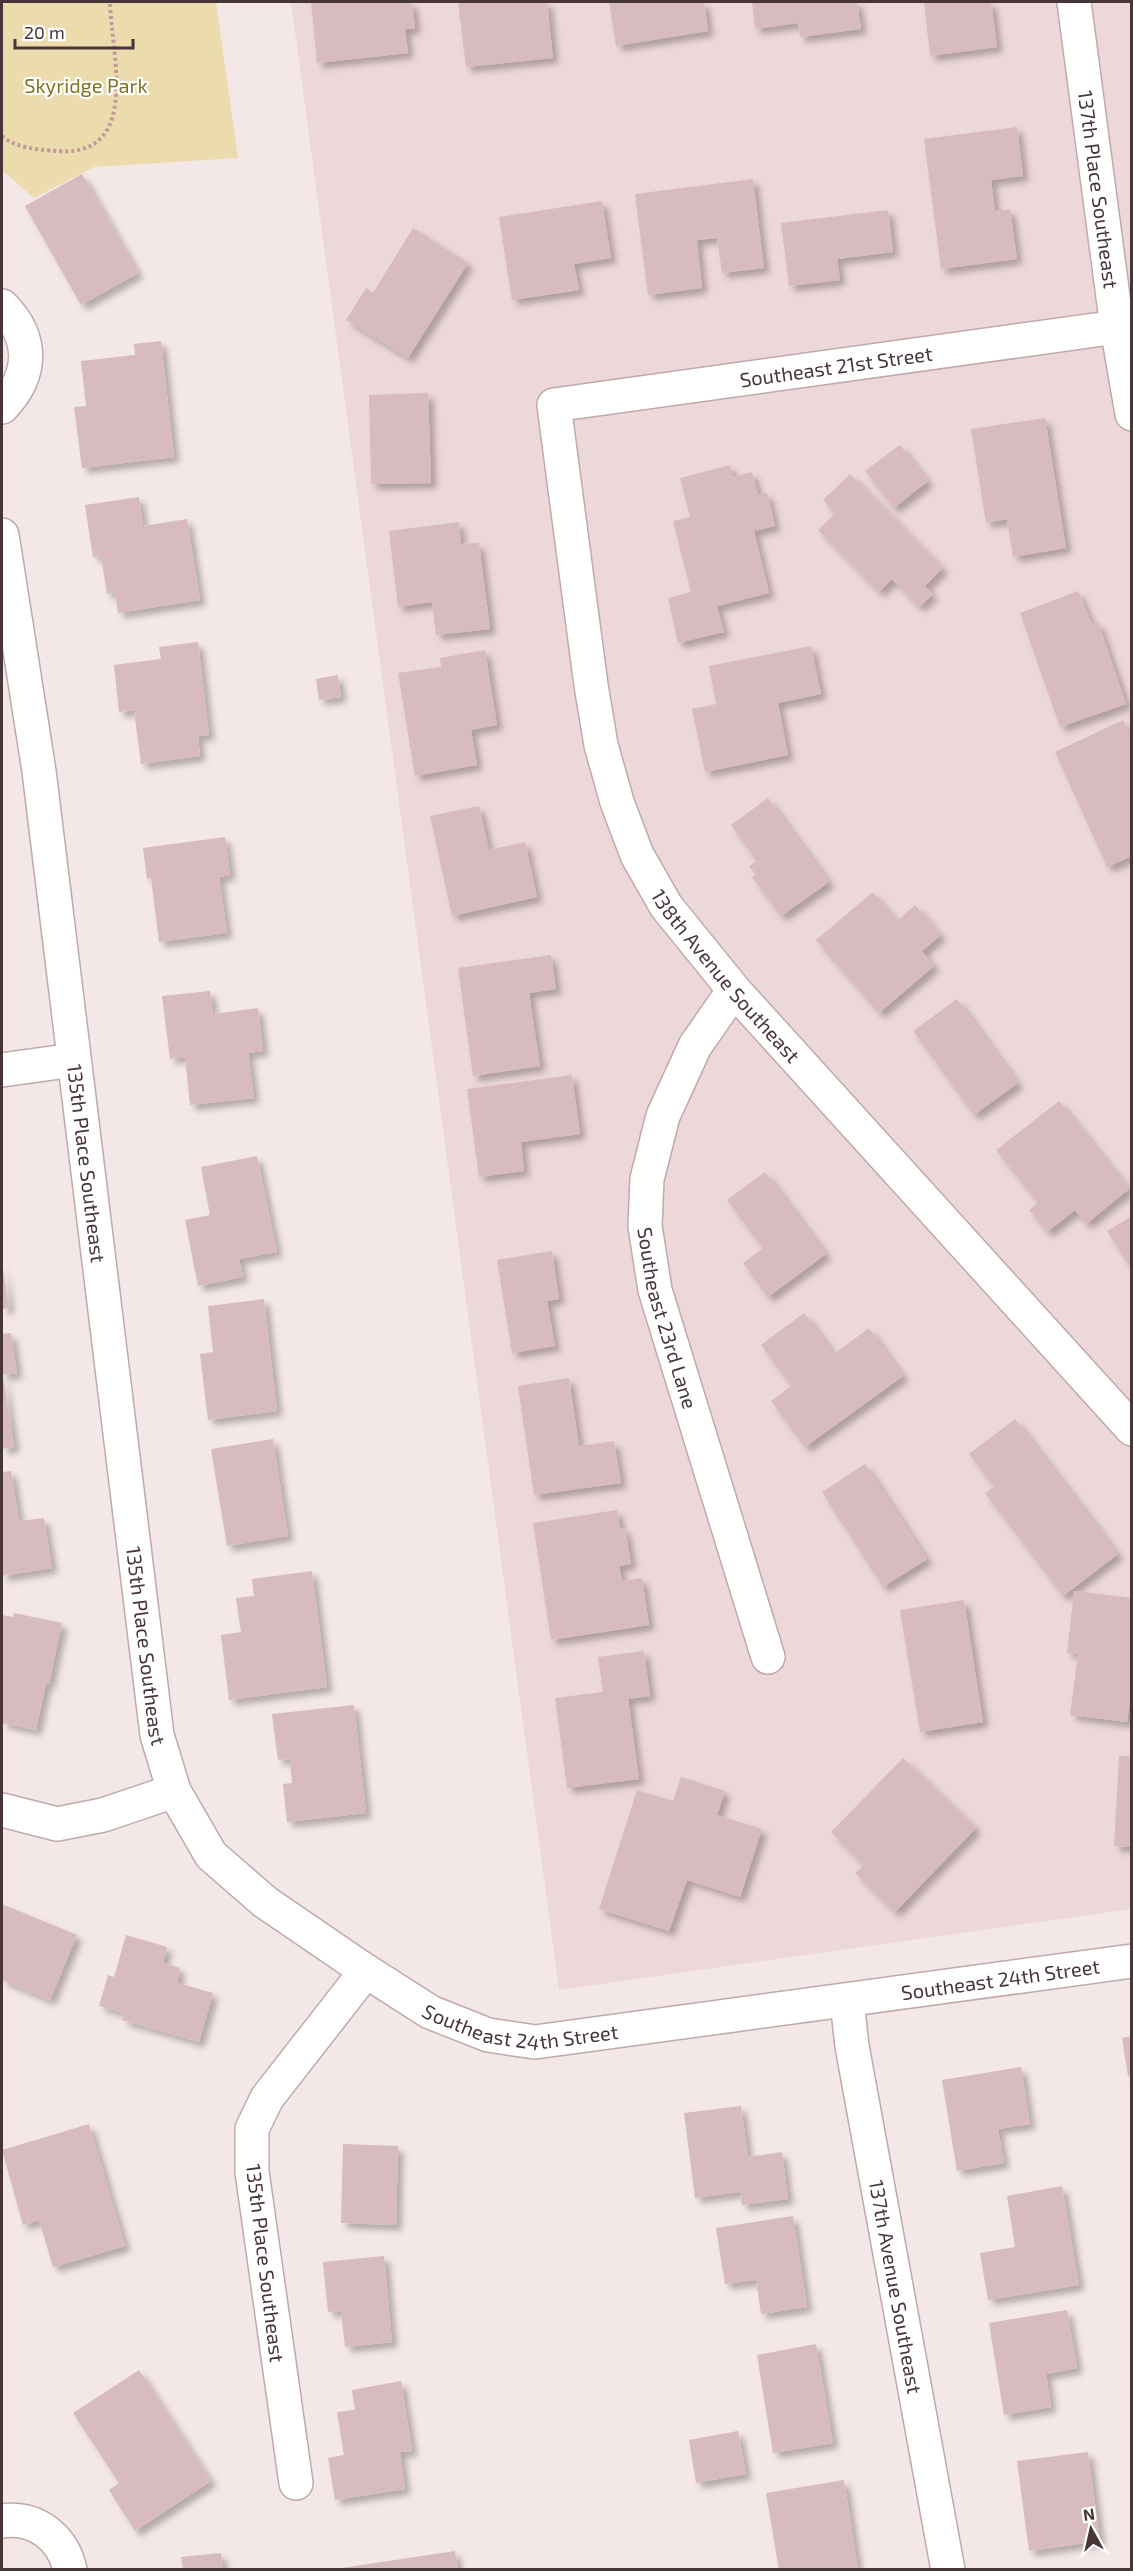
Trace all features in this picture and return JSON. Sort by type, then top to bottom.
[{"type":"street","name":"137th Place Southeast","points":[[1074,2],[1117,327],[1131,414]]},
{"type":"street","points":[[2,306],[14,318],[23,336],[26,356],[23,376],[14,394],[2,407]]},
{"type":"street","name":"Southeast 21st Street","points":[[554,405],[1117,327]]},
{"type":"street","name":"138th Avenue Southeast","points":[[554,405],[601,745],[617,802],[637,855],[666,906],[734,990],[1131,1429]]},
{"type":"street","name":"135th Place Southeast","points":[[2,535],[39,771],[157,1735],[174,1791]]},
{"type":"street","name":"Southeast 23rd Lane","points":[[734,990],[695,1047],[663,1116],[647,1179],[645,1226],[655,1290],[768,1657]]},
{"type":"street","points":[[2,1070],[75,1060]]},
{"type":"street","points":[[2,1810],[57,1824],[104,1815],[174,1791]]},
{"type":"street","name":"Southeast 24th Street","points":[[174,1791],[212,1855],[265,1902],[430,2012],[488,2035],[535,2042],[1131,1961]]},
{"type":"street","name":"135th Place Southeast","points":[[296,2483],[252,2172],[252,2129],[267,2098],[366,1971]]},
{"type":"street","name":"137th Avenue Southeast","points":[[847,2001],[852,2046],[948,2570]]},
{"type":"street","points":[[2,2515],[24,2520],[42,2528],[57,2541],[67,2558],[70,2570]]},
{"type":"path","points":[[2,136],[24,147],[61,152],[87,147],[105,136],[112,124],[116,71],[110,2]]},
{"type":"shaded area","points":[[291,2],[1131,2],[1131,1909],[559,1990]]},
{"type":"green space","name":"Skyridge Park","points":[[2,2],[216,2],[238,158],[94,167],[34,198],[5,173],[2,173]]},
{"type":"building","points":[[311,2],[412,2],[415,29],[405,29],[408,53],[317,63]]},
{"type":"building","points":[[458,2],[547,2],[553,58],[466,67]]},
{"type":"building","points":[[609,2],[704,2],[708,31],[616,46]]},
{"type":"building","points":[[752,2],[857,2],[861,29],[800,37],[798,23],[755,29]]},
{"type":"building","points":[[924,2],[991,2],[997,47],[930,56]]},
{"type":"building","points":[[1017,127],[1023,176],[991,180],[995,211],[1010,209],[1017,259],[941,269],[924,139]]},
{"type":"building","points":[[82,174],[138,273],[81,305],[25,206]]},
{"type":"building","points":[[753,179],[764,268],[722,273],[717,238],[697,240],[702,288],[648,295],[635,194]]},
{"type":"building","points":[[602,201],[611,258],[574,264],[579,290],[512,300],[499,217]]},
{"type":"building","points":[[888,210],[893,252],[837,259],[840,280],[789,286],[781,223]]},
{"type":"building","points":[[413,228],[468,263],[408,358],[346,320],[366,288],[373,293]]},
{"type":"building","points":[[161,341],[174,457],[82,468],[74,407],[86,406],[81,361],[135,355],[134,344]]},
{"type":"building","points":[[428,393],[431,483],[371,484],[369,395]]},
{"type":"building","points":[[1045,418],[1066,548],[1013,557],[1007,519],[986,523],[971,429]]},
{"type":"building","points":[[900,445],[928,481],[894,508],[865,471]]},
{"type":"building","points":[[730,465],[733,477],[752,472],[758,495],[767,493],[775,526],[754,531],[769,593],[717,606],[724,632],[678,643],[668,598],[691,592],[673,521],[690,517],[680,478]]},
{"type":"building","points":[[850,474],[943,568],[925,586],[933,594],[919,607],[892,579],[879,592],[818,530],[835,514],[823,500]]},
{"type":"building","points":[[139,497],[143,526],[187,519],[200,600],[118,613],[115,592],[107,594],[101,556],[93,557],[85,505]]},
{"type":"building","points":[[459,522],[461,544],[479,543],[490,629],[436,635],[432,602],[398,607],[389,531]]},
{"type":"building","points":[[1078,591],[1092,624],[1098,622],[1126,704],[1060,727],[1020,613]]},
{"type":"building","points":[[198,642],[209,735],[198,736],[200,756],[141,764],[134,710],[119,712],[114,665],[161,659],[159,647]]},
{"type":"building","points":[[811,646],[821,694],[778,703],[788,755],[705,772],[692,709],[716,704],[709,666]]},
{"type":"building","points":[[485,650],[497,725],[471,730],[477,765],[415,776],[398,673],[441,667],[440,658]]},
{"type":"building","points":[[338,675],[341,697],[319,700],[316,679]]},
{"type":"building","points":[[1123,720],[1132,738],[1132,856],[1107,867],[1055,752]]},
{"type":"building","points":[[768,798],[829,882],[781,916],[752,877],[756,875],[749,866],[757,861],[731,825]]},
{"type":"building","points":[[479,806],[489,850],[525,842],[537,897],[452,916],[430,816]]},
{"type":"building","points":[[225,837],[230,875],[219,877],[227,933],[159,942],[151,878],[147,879],[143,848]]},
{"type":"building","points":[[873,892],[897,921],[915,905],[941,935],[922,951],[934,966],[879,1013],[816,940]]},
{"type":"building","points":[[551,955],[556,989],[529,993],[540,1066],[473,1076],[458,968]]},
{"type":"building","points":[[210,991],[213,1014],[258,1008],[263,1051],[248,1053],[254,1098],[190,1105],[185,1057],[170,1059],[162,996]]},
{"type":"building","points":[[957,999],[1018,1083],[974,1115],[913,1031]]},
{"type":"building","points":[[572,1075],[580,1134],[521,1142],[524,1171],[479,1177],[467,1089]]},
{"type":"building","points":[[1059,1101],[1129,1189],[1086,1224],[1075,1210],[1047,1232],[1029,1210],[1038,1203],[996,1150]]},
{"type":"building","points":[[257,1156],[277,1252],[239,1259],[243,1277],[198,1286],[185,1220],[210,1215],[201,1167]]},
{"type":"building","points":[[765,1172],[826,1254],[768,1297],[743,1263],[763,1248],[727,1200]]},
{"type":"building","points":[[1132,1216],[1132,1270],[1107,1231]]},
{"type":"building","points":[[552,1251],[559,1299],[547,1301],[555,1346],[512,1353],[497,1260]]},
{"type":"building","points":[[2,1262],[9,1308],[2,1309]]},
{"type":"building","points":[[264,1299],[277,1411],[208,1420],[200,1354],[213,1352],[208,1306]]},
{"type":"building","points":[[804,1313],[834,1354],[869,1328],[903,1376],[805,1447],[771,1401],[791,1386],[761,1345]]},
{"type":"building","points":[[11,1333],[17,1373],[3,1375],[14,1447],[2,1449],[2,1334]]},
{"type":"building","points":[[569,1378],[579,1446],[614,1441],[621,1483],[534,1495],[518,1386]]},
{"type":"building","points":[[1015,1419],[1118,1554],[1063,1596],[985,1493],[994,1487],[969,1454]]},
{"type":"building","points":[[273,1439],[288,1536],[227,1546],[211,1449]]},
{"type":"building","points":[[865,1464],[927,1559],[883,1587],[822,1492]]},
{"type":"building","points":[[11,1471],[19,1521],[44,1518],[52,1568],[2,1576],[2,1472]]},
{"type":"building","points":[[617,1510],[620,1529],[625,1528],[631,1564],[619,1566],[622,1581],[642,1578],[649,1625],[551,1640],[533,1523]]},
{"type":"building","points":[[312,1571],[327,1687],[229,1700],[221,1635],[241,1632],[236,1598],[254,1596],[252,1579]]},
{"type":"building","points":[[1074,1591],[1132,1598],[1132,1685],[1127,1722],[1070,1715],[1078,1654],[1067,1653]]},
{"type":"building","points":[[964,1600],[983,1722],[920,1732],[900,1610]]},
{"type":"building","points":[[14,1613],[62,1623],[36,1730],[2,1723],[2,1615],[13,1617]]},
{"type":"building","points":[[644,1651],[650,1696],[628,1699],[639,1779],[567,1788],[555,1698],[603,1692],[598,1657]]},
{"type":"building","points":[[354,1705],[366,1813],[287,1822],[283,1784],[292,1783],[290,1759],[278,1760],[272,1714]]},
{"type":"building","points":[[1119,1756],[1132,1756],[1132,1847],[1114,1846]]},
{"type":"building","points":[[903,1758],[976,1828],[895,1912],[855,1873],[864,1865],[831,1832]]},
{"type":"building","points":[[681,1777],[725,1791],[717,1815],[762,1829],[740,1897],[687,1880],[669,1931],[599,1909],[637,1790],[673,1801]]},
{"type":"building","points":[[2,1904],[77,1935],[50,2000],[2,1980]]},
{"type":"building","points":[[126,1935],[167,1947],[163,1963],[180,1968],[177,1983],[213,1993],[199,2042],[122,2020],[124,2013],[99,2006],[108,1975],[114,1977]]},
{"type":"building","points":[[1132,2036],[1132,2075],[1128,2076],[1122,2038]]},
{"type":"building","points":[[1021,2067],[1030,2124],[998,2129],[1004,2163],[957,2171],[942,2080]]},
{"type":"building","points":[[741,2106],[748,2157],[782,2152],[788,2199],[742,2205],[740,2192],[695,2198],[684,2113]]},
{"type":"building","points":[[89,2124],[125,2246],[53,2267],[39,2220],[23,2225],[2,2150]]},
{"type":"building","points":[[343,2144],[398,2146],[396,2225],[341,2223]]},
{"type":"building","points":[[1062,2186],[1079,2285],[988,2300],[980,2253],[1015,2247],[1007,2196]]},
{"type":"building","points":[[793,2216],[807,2307],[761,2314],[756,2280],[725,2284],[716,2228]]},
{"type":"building","points":[[384,2256],[392,2342],[345,2347],[341,2311],[328,2312],[323,2262]]},
{"type":"building","points":[[1067,2310],[1077,2368],[1046,2374],[1051,2407],[1004,2415],[989,2323]]},
{"type":"building","points":[[816,2344],[833,2443],[773,2453],[757,2355]]},
{"type":"building","points":[[139,2370],[211,2481],[135,2531],[109,2490],[119,2483],[73,2413]]},
{"type":"building","points":[[401,2381],[412,2451],[400,2452],[405,2489],[335,2500],[328,2458],[344,2455],[337,2412],[355,2410],[352,2390]]},
{"type":"building","points":[[738,2431],[746,2474],[696,2483],[689,2440]]},
{"type":"building","points":[[1088,2452],[1100,2541],[1029,2551],[1017,2461]]},
{"type":"building","points":[[844,2480],[858,2570],[779,2570],[766,2493]]},
{"type":"building","points":[[455,2551],[458,2570],[342,2570],[342,2568]]},
{"type":"building","points":[[221,2553],[223,2570],[183,2570],[181,2557]]}]
